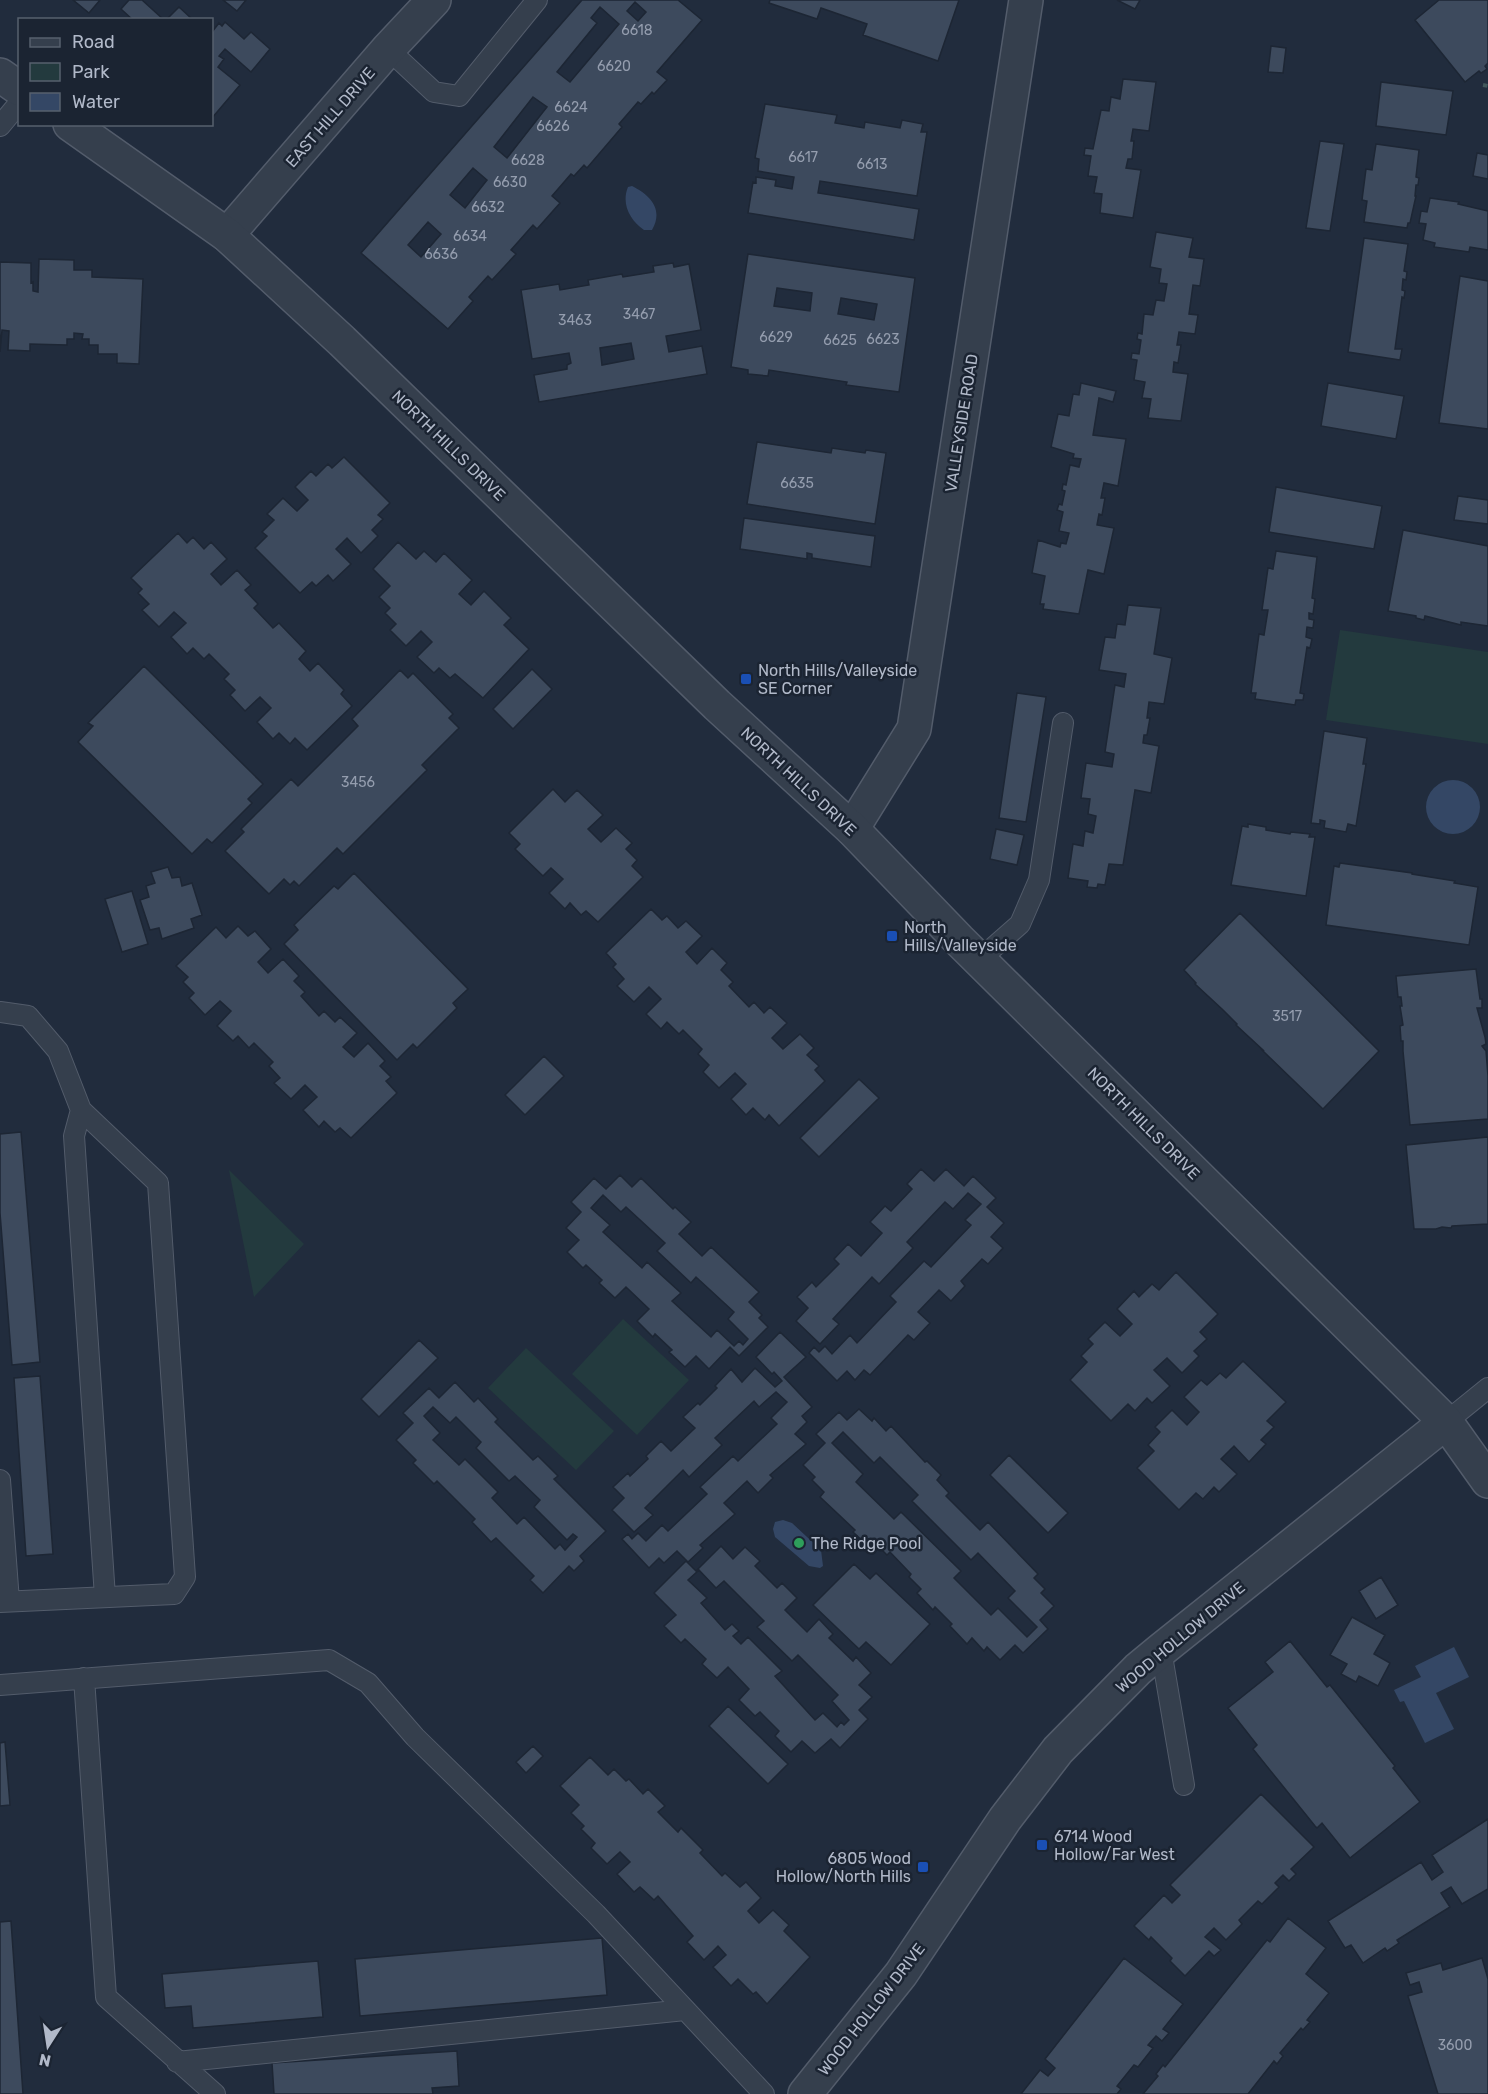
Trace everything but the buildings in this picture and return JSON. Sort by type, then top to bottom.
[{"type":"street","name":"EAST HILL DRIVE","points":[[227,235],[388,49],[434,0]]},
{"type":"street","name":"VALLEYSIDE ROAD","points":[[852,829],[914,729],[1026,0]]},
{"type":"street","points":[[0,75],[18,88]]},
{"type":"street","name":"NORTH HILLS DRIVE","points":[[73,126],[227,235],[342,341],[717,705],[852,829],[979,960],[1446,1422],[1488,1481]]},
{"type":"street","name":"WOOD HOLLOW DRIVE","points":[[805,2094],[901,1974],[1005,1819],[1058,1750],[1138,1669],[1446,1422]]},
{"type":"lane","points":[[388,49],[434,92],[459,96],[537,0]]},
{"type":"lane","points":[[0,126],[18,104]]},
{"type":"lane","points":[[979,960],[1020,924],[1039,880],[1063,723]]},
{"type":"lane","points":[[0,1012],[28,1016],[58,1051],[81,1110],[158,1183],[184,1577],[174,1594],[4,1602],[0,1480]]},
{"type":"lane","points":[[81,1110],[74,1136],[105,1598]]},
{"type":"lane","points":[[1446,1422],[1488,1388]]},
{"type":"lane","points":[[1161,1650],[1184,1785]]},
{"type":"lane","points":[[0,1685],[329,1660],[368,1683],[415,1737],[596,1914],[764,2094]]},
{"type":"lane","points":[[84,1678],[106,1997],[215,2094]]},
{"type":"lane","points":[[177,2062],[685,2010]]},
{"type":"green space","points":[[1340,630],[1488,652],[1488,744],[1326,720]]},
{"type":"green space","points":[[229,1170],[304,1244],[254,1297]]},
{"type":"green space","points":[[623,1319],[689,1380],[637,1435],[572,1374]]},
{"type":"green space","points":[[526,1348],[614,1431],[576,1470],[488,1388]]},
{"type":"water","points":[[632,186],[649,198],[656,209],[652,230],[644,230],[628,211],[626,193],[628,187]]},
{"type":"water","points":[[1453,780],[1463,782],[1472,788],[1478,797],[1480,807],[1478,817],[1472,826],[1463,832],[1453,834],[1443,832],[1434,826],[1428,817],[1426,807],[1428,797],[1434,788],[1443,782]]},
{"type":"water","name":"The Ridge Pool","points":[[783,1520],[792,1523],[821,1550],[823,1566],[820,1568],[809,1566],[775,1537],[773,1529],[775,1522]]},
{"type":"water","points":[[1454,1647],[1469,1677],[1436,1693],[1454,1729],[1425,1743],[1404,1701],[1400,1702],[1394,1690],[1421,1677],[1415,1666]]},
{"type":"place","name":"North Hills/Valleyside SE Corner","points":[[746,679]]},
{"type":"place","name":"North Hills/Valleyside","points":[[892,936]]},
{"type":"place","name":"The Ridge Pool","points":[[799,1543]]},
{"type":"place","name":"6714 Wood Hollow/Far West","points":[[1042,1845]]},
{"type":"place","name":"6805 Wood Hollow/North Hills","points":[[923,1867]]}]
